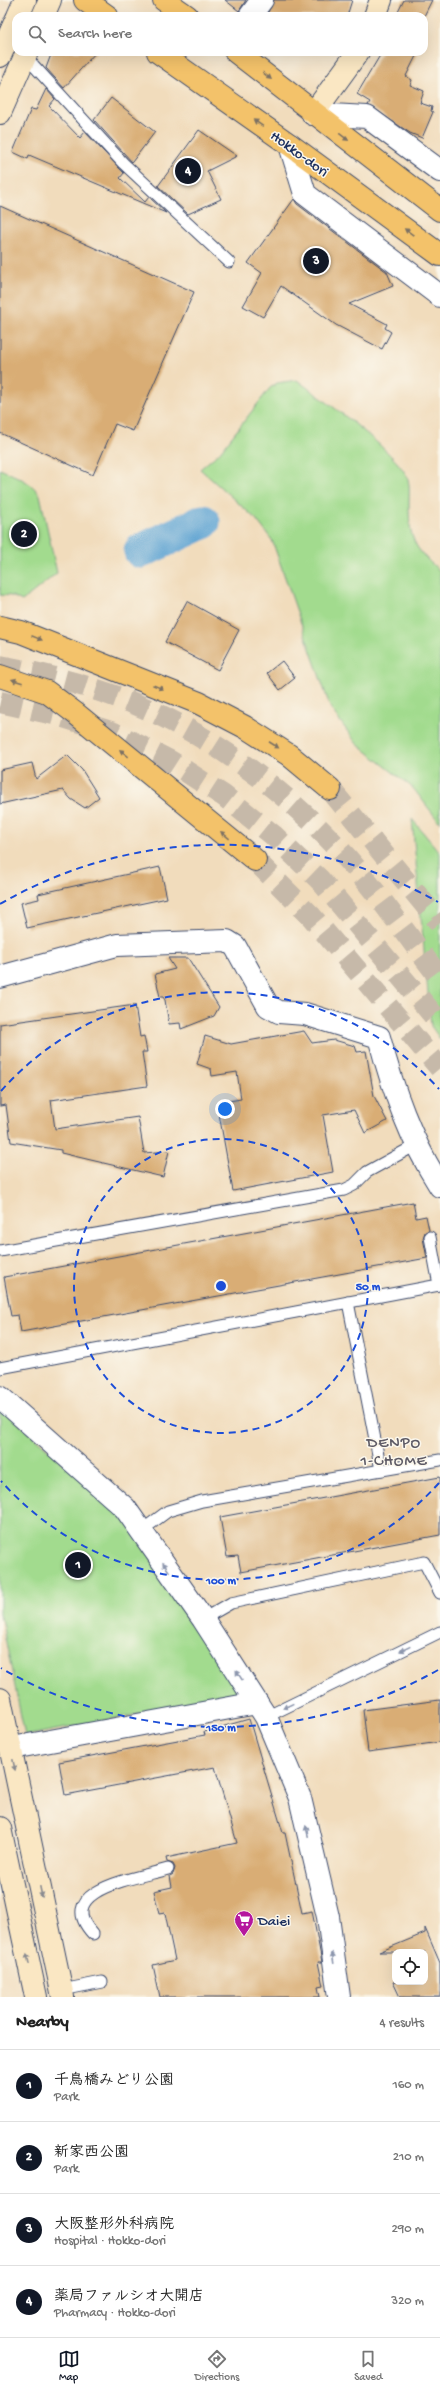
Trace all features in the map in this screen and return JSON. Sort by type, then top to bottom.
[{"type":"main road","points":[[85,0],[102,12]]},
{"type":"main road","points":[[164,0],[181,12]]},
{"type":"main road","name":"Hokko-dori","points":[[164,56],[290,145],[440,255]]},
{"type":"main road","points":[[241,56],[313,114],[440,210]]},
{"type":"main road","points":[[0,627],[21,632],[199,703],[245,727],[290,756],[330,790]]},
{"type":"main road","points":[[0,676],[47,692],[75,713],[255,860]]},
{"type":"street","points":[[20,12],[25,0]]},
{"type":"street","points":[[45,12],[50,0]]},
{"type":"street","points":[[253,12],[262,0]]},
{"type":"street","points":[[376,12],[381,0]]},
{"type":"street","points":[[0,56],[12,29]]},
{"type":"street","points":[[0,113],[25,56]]},
{"type":"street","points":[[313,114],[355,56]]},
{"type":"street","points":[[313,114],[367,117],[440,171]]},
{"type":"street","points":[[290,145],[304,194],[440,296]]},
{"type":"street","points":[[0,977],[117,945],[227,941],[236,946],[268,1006],[279,1012],[306,1014],[379,1037],[391,1083],[416,1145],[440,1186]]},
{"type":"street","points":[[0,1397],[125,1508],[203,1619],[261,1710],[300,1798],[328,1917],[339,1997]]},
{"type":"street","points":[[0,1700],[3,1732],[63,1994]]},
{"type":"street","points":[[23,1746],[261,1710]]},
{"type":"street","points":[[0,1828],[36,1997]]},
{"type":"lane","points":[[28,56],[122,163],[229,262]]},
{"type":"lane","points":[[0,1251],[344,1190],[354,1185],[368,1172],[416,1145]]},
{"type":"lane","points":[[0,1368],[439,1284],[430,1237]]},
{"type":"lane","points":[[348,1302],[382,1470]]},
{"type":"lane","points":[[141,1531],[168,1511],[202,1501],[440,1460]]},
{"type":"lane","points":[[203,1619],[231,1603],[424,1562],[440,1593]]},
{"type":"lane","points":[[261,1710],[440,1632]]},
{"type":"lane","points":[[93,1934],[83,1923],[81,1907],[86,1898],[94,1892],[168,1869]]},
{"type":"lane","points":[[63,1994],[102,1982]]},
{"type":"green space","points":[[297,380],[358,426],[402,468],[409,482],[409,515],[414,542],[424,556],[440,571],[440,823],[413,788],[357,744],[331,709],[272,540],[256,519],[200,469],[220,452],[270,388],[277,383]]},
{"type":"green space","points":[[0,469],[27,482],[40,495],[57,573],[22,601],[12,596],[0,595]]},
{"type":"green space","points":[[412,819],[440,853],[440,1039],[431,1026]]},
{"type":"green space","points":[[0,1407],[125,1517],[243,1694],[25,1736],[0,1613]]},
{"type":"building","points":[[225,0],[246,0],[239,11]]},
{"type":"building","points":[[274,0],[352,0],[348,12],[268,12]]},
{"type":"building","points":[[404,0],[432,0],[426,12],[398,12]]},
{"type":"building","points":[[50,56],[92,56],[64,88],[46,68]]},
{"type":"building","points":[[380,56],[416,56],[406,76],[412,80],[410,85],[424,91],[420,103],[432,107],[431,111],[433,112],[422,138],[410,133],[368,105],[370,102],[357,94]]},
{"type":"building","points":[[46,89],[55,99],[49,106],[80,138],[85,132],[124,173],[120,178],[145,202],[149,197],[166,213],[29,155],[28,159],[13,152],[31,109],[36,110]]},
{"type":"building","points":[[111,98],[155,132],[132,162],[94,120]]},
{"type":"building","points":[[199,130],[237,156],[207,171],[221,199],[188,214],[158,186]]},
{"type":"building","points":[[294,199],[297,204],[387,272],[393,286],[349,304],[387,324],[385,328],[391,332],[382,349],[336,325],[281,286],[263,317],[243,306],[262,273],[248,263]]},
{"type":"building","points":[[0,206],[194,292],[133,431],[115,424],[93,475],[0,433]]},
{"type":"building","points":[[187,601],[239,630],[218,670],[165,642]]},
{"type":"building","points":[[282,661],[295,678],[280,690],[267,673]]},
{"type":"building","points":[[67,755],[82,770],[99,797],[85,808],[71,799],[63,790],[0,804],[0,770],[32,763],[36,779]]},
{"type":"building","points":[[160,867],[167,898],[27,928],[21,903],[39,899],[38,894]]},
{"type":"building","points":[[168,958],[188,958],[219,1007],[214,1016],[181,1029],[180,1023],[169,1024],[165,1000],[163,997],[160,997],[155,974],[175,969]]},
{"type":"building","points":[[135,1005],[140,1037],[144,1036],[147,1052],[142,1052],[147,1086],[51,1100],[55,1129],[138,1117],[144,1153],[169,1151],[163,1177],[61,1153],[61,1150],[11,1142],[6,1105],[0,1106],[0,1024]]},
{"type":"building","points":[[304,1031],[312,1043],[334,1040],[355,1046],[357,1052],[366,1051],[374,1096],[387,1121],[365,1133],[354,1110],[323,1115],[333,1172],[233,1191],[217,1103],[241,1099],[237,1072],[212,1076],[211,1069],[197,1064],[205,1036],[231,1044]]},
{"type":"building","points":[[413,1202],[416,1218],[426,1216],[429,1230],[425,1232],[423,1238],[427,1258],[21,1332],[18,1315],[11,1316],[4,1277]]},
{"type":"building","points":[[440,1477],[440,1535],[241,1572],[238,1556],[227,1557],[220,1517]]},
{"type":"building","points":[[440,1700],[440,1742],[368,1752],[363,1710]]},
{"type":"building","name":"Daiei","points":[[249,1719],[283,1833],[285,1833],[302,1913],[312,1911],[322,1962],[318,1962],[323,1986],[318,1987],[320,1997],[160,1997],[153,1965],[175,1960],[165,1913],[159,1914],[154,1891],[172,1887],[170,1876],[173,1874],[175,1868],[173,1864],[167,1862],[166,1858],[237,1843],[215,1767],[65,1795],[59,1762],[205,1735],[204,1732]]},
{"type":"building","points":[[425,1928],[440,1963],[440,1997],[400,1997],[394,1985],[428,1985],[428,1949],[392,1949],[392,1952],[379,1952],[425,1933]]},
{"type":"waterway","points":[[141,551],[203,522]]},
{"type":"tunnel","points":[[0,666],[65,680],[128,701],[189,730],[246,767],[300,810],[347,858],[383,902],[440,978]]},
{"type":"tunnel","points":[[0,702],[54,714],[114,733],[170,761],[224,796],[273,835],[320,880],[440,1023]]},
{"type":"tunnel","points":[[330,789],[440,923]]},
{"type":"tunnel","points":[[255,860],[311,916],[440,1068]]},
{"type":"place","name":"薬局ファルシオ大開店","points":[[188,171]]},
{"type":"place","name":"大阪整形外科病院","points":[[316,261]]},
{"type":"place","name":"新家西公園","points":[[24,534]]},
{"type":"place","name":"千鳥橋みどり公園","points":[[78,1565]]},
{"type":"place","name":"Daiei","points":[[244,1937]]},
{"type":"district","name":"DENPO 1-CHOME","points":[[394,1450]]}]
